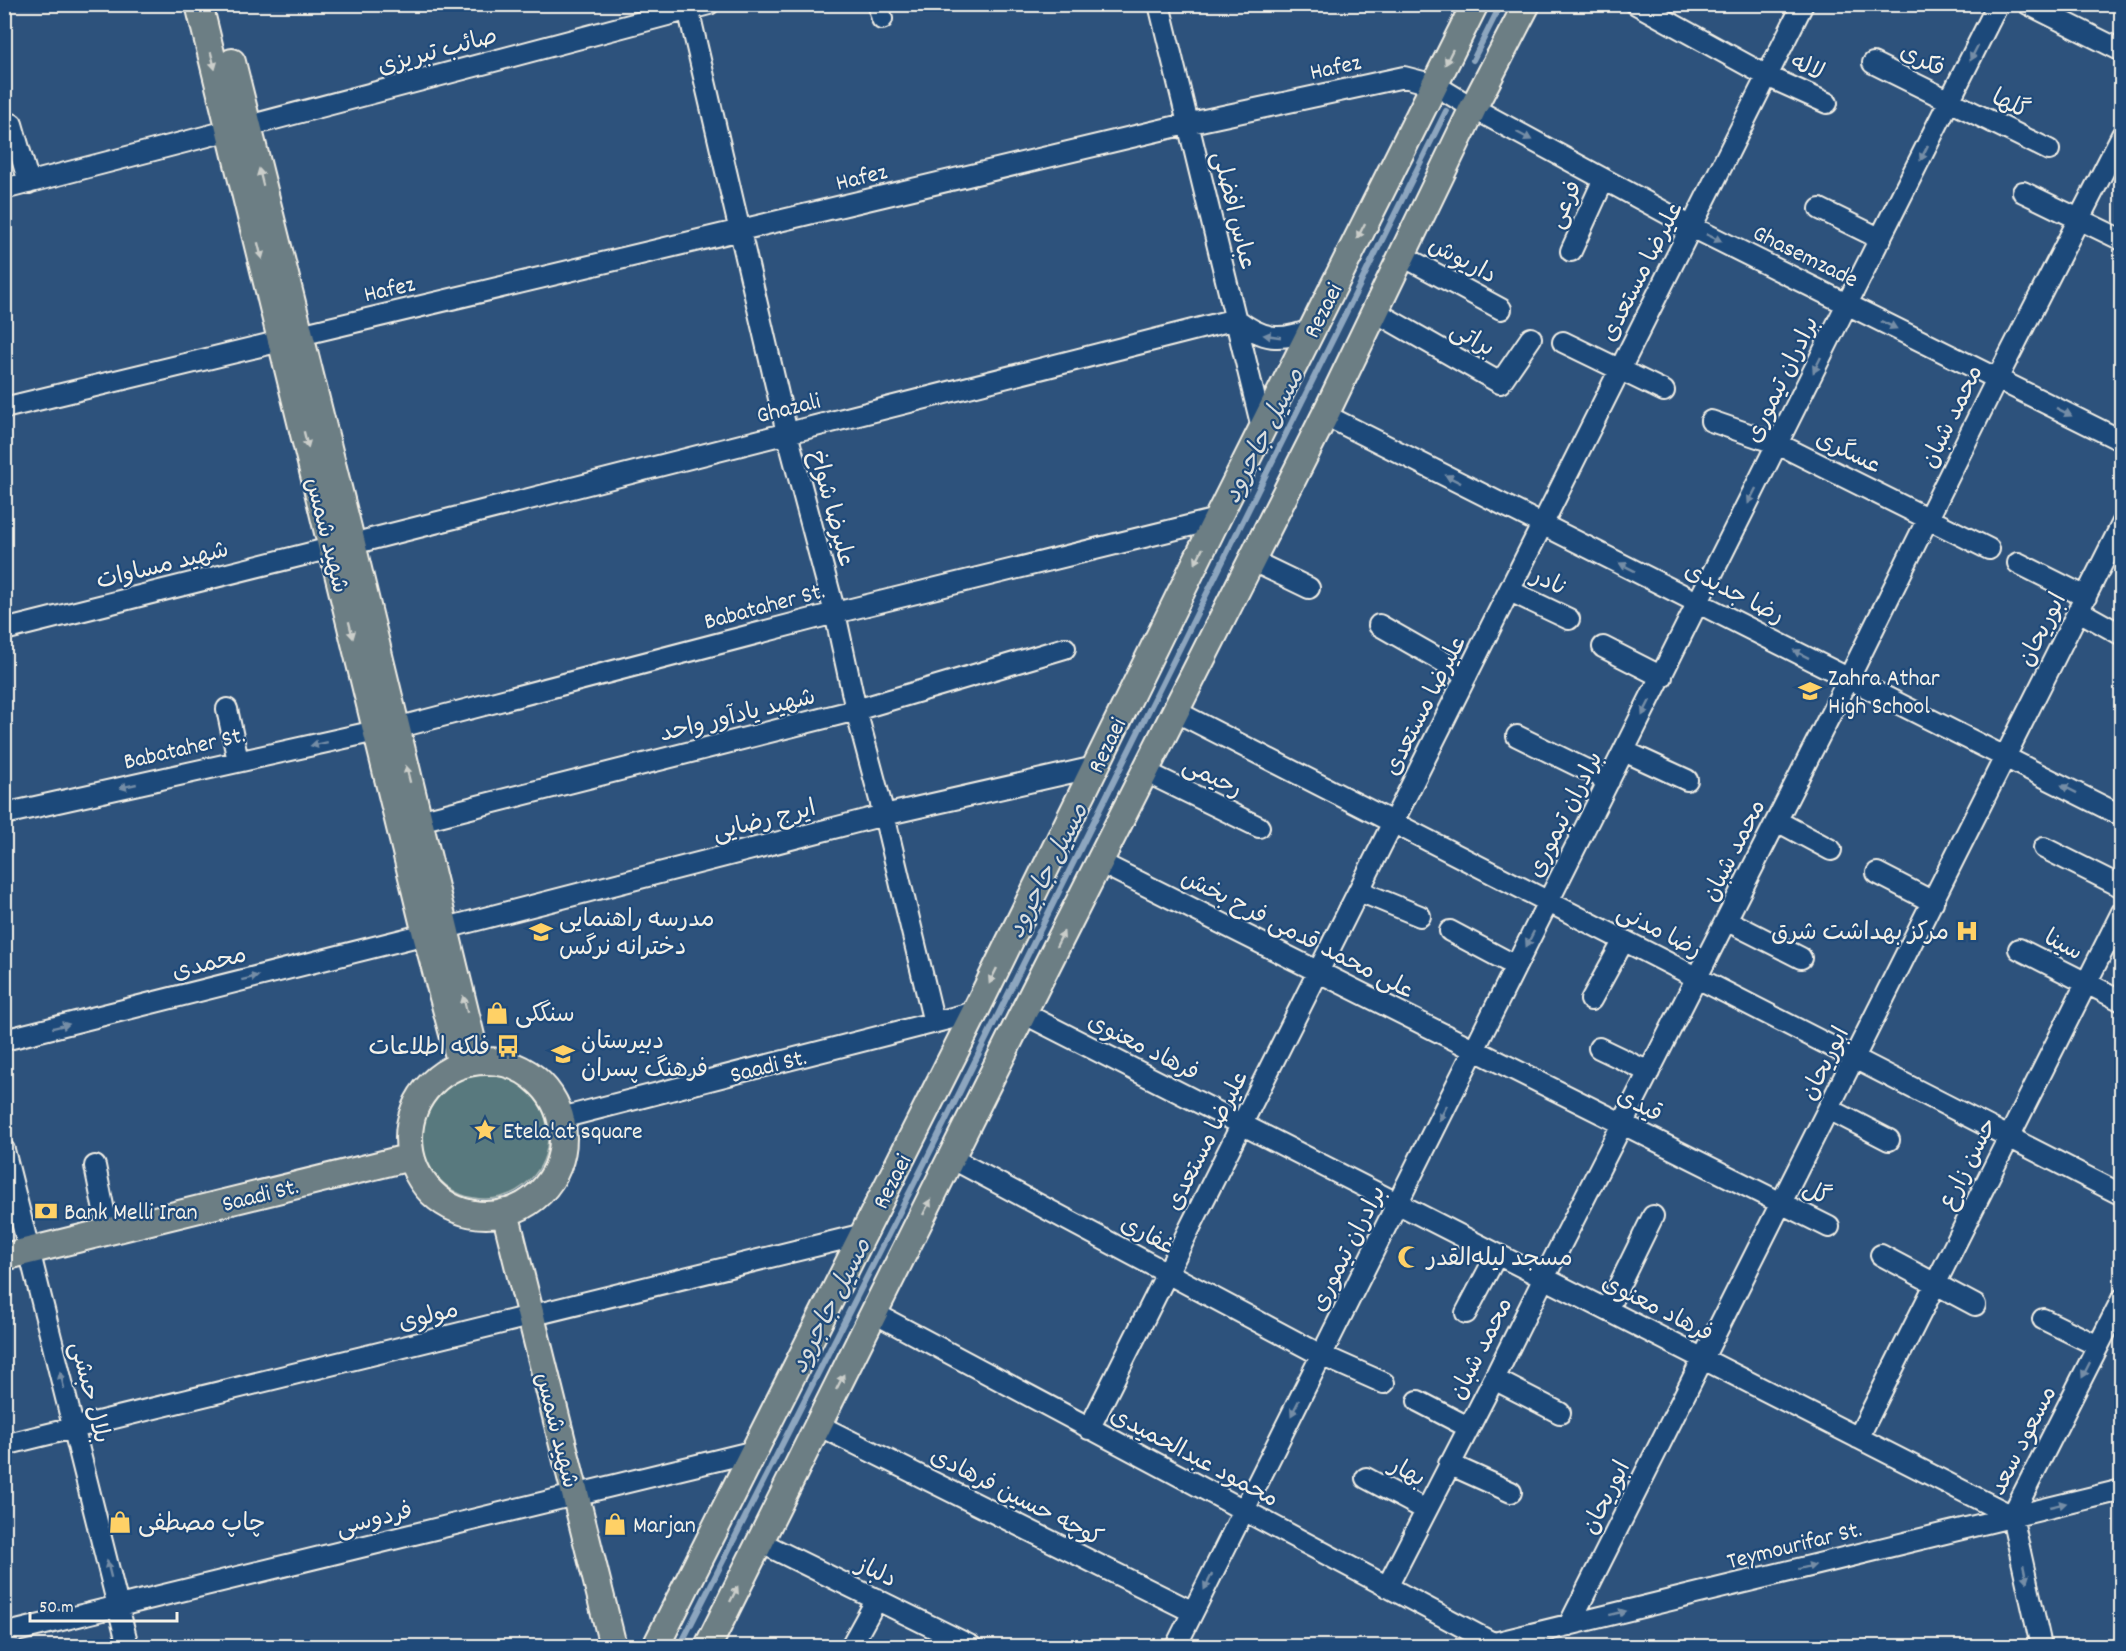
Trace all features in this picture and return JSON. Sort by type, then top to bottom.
[{"type":"main road","name":"شهید شمس","points":[[199,4],[240,128]]},
{"type":"main road","name":"شهید شمس","points":[[217,4],[240,128],[469,1063]]},
{"type":"main road","name":"Rezaei","points":[[656,1647],[975,1012],[1262,428],[1475,4]]},
{"type":"main road","name":"Rezaei","points":[[708,1647],[1144,771],[1325,415],[1473,108],[1527,4]]},
{"type":"main road","name":"شهید شمس","points":[[386,730],[419,821],[436,931]]},
{"type":"main road","points":[[491,1061],[514,1066],[535,1078],[551,1096],[561,1118],[564,1142],[558,1166],[546,1187],[528,1203],[505,1212],[481,1214],[458,1209],[437,1197],[421,1179],[411,1156],[409,1133],[414,1109],[427,1089],[445,1073],[469,1063],[491,1061]]},
{"type":"main road","name":"Saadi St.","points":[[4,1257],[411,1156]]},
{"type":"main road","name":"شهید شمس","points":[[505,1212],[613,1647]]},
{"type":"street","name":"صائب تبریزی","points":[[4,189],[688,7],[709,4]]},
{"type":"street","name":"عباس افضلی","points":[[1159,4],[1186,124],[1262,428]]},
{"type":"street","name":"لاله","points":[[1636,4],[1767,75],[1827,103]]},
{"type":"street","name":"علیرضا مستعدی","points":[[1089,1429],[1803,4]]},
{"type":"street","name":"برادران تیموری","points":[[1176,1647],[1998,4]]},
{"type":"street","points":[[2028,4],[2121,51]]},
{"type":"street","name":"علیرضا شواخ","points":[[688,7],[787,433],[835,613],[856,710],[884,814],[933,1023]]},
{"type":"street","name":"فکری","points":[[1873,63],[1950,101]]},
{"type":"street","name":"Hafez","points":[[4,408],[1186,124],[1404,77],[1435,85],[1473,108]]},
{"type":"street","name":"گلها","points":[[1950,101],[2049,150]]},
{"type":"street","name":"Ghasemzade","points":[[1473,108],[1692,227],[2121,441]]},
{"type":"street","points":[[12,124],[29,183]]},
{"type":"street","name":"محمد شبان","points":[[1387,1587],[1777,821],[2121,135]]},
{"type":"street","name":"فرعی","points":[[1571,251],[1604,179]]},
{"type":"street","points":[[2023,192],[2121,240]]},
{"type":"street","points":[[1820,208],[1881,239]]},
{"type":"street","name":"داریوش","points":[[1401,255],[1501,309]]},
{"type":"street","name":"براتی","points":[[1374,312],[1500,383],[1532,338]]},
{"type":"street","points":[[1236,319],[1252,331],[1272,338],[1293,337],[1312,330]]},
{"type":"street","name":"Ghazali","points":[[342,546],[1236,319]]},
{"type":"street","points":[[1563,342],[1664,391]]},
{"type":"street","name":"رضا جدیدی","points":[[1325,415],[2121,816]]},
{"type":"street","name":"عسگری","points":[[1711,421],[1778,444],[1989,549]]},
{"type":"street","name":"Babataher St.","points":[[4,814],[386,730],[835,613],[1217,519]]},
{"type":"street","name":"ابوریحان","points":[[1569,1625],[2121,524]]},
{"type":"street","name":"شهید مساوات","points":[[4,630],[342,546]]},
{"type":"street","points":[[1251,560],[1309,588]]},
{"type":"street","points":[[2018,563],[2082,604],[2121,635]]},
{"type":"street","name":"نادر","points":[[1509,591],[1569,618]]},
{"type":"street","points":[[1379,625],[1467,675]]},
{"type":"street","points":[[1603,647],[1662,677]]},
{"type":"street","name":"شهید یادآور واحد","points":[[419,821],[856,710],[1065,648]]},
{"type":"street","points":[[227,709],[238,761]]},
{"type":"street","name":"رضا مدنی","points":[[1175,711],[2121,1195]]},
{"type":"street","points":[[1517,736],[1609,781]]},
{"type":"street","points":[[1624,751],[1687,780]]},
{"type":"street","name":"ایرج رضایی","points":[[436,931],[884,814],[1095,767]]},
{"type":"street","name":"رحیمی","points":[[1144,771],[1259,827]]},
{"type":"street","points":[[1777,821],[1831,850]]},
{"type":"street","points":[[2044,848],[2121,887]]},
{"type":"street","name":"علی محمد قدمی فرح بخش","points":[[1099,862],[1474,1050]]},
{"type":"street","points":[[1877,873],[1933,902]]},
{"type":"street","points":[[1359,891],[1420,916]]},
{"type":"street","name":"حسن زارع","points":[[1858,1438],[2121,912]]},
{"type":"street","points":[[1726,920],[1801,958]]},
{"type":"street","name":"محمدی","points":[[4,1040],[436,931]]},
{"type":"street","points":[[1450,931],[1516,966]]},
{"type":"street","points":[[1591,1000],[1624,940]]},
{"type":"street","name":"سینا","points":[[2019,949],[2121,1001]]},
{"type":"street","name":"Saadi St.","points":[[561,1118],[975,1012]]},
{"type":"street","name":"فرهاد معنوی","points":[[1023,1013],[2012,1516]]},
{"type":"street","points":[[1599,1048],[1649,1072]]},
{"type":"street","name":"قیدی","points":[[1474,1050],[1782,1203]]},
{"type":"street","points":[[1829,1109],[1889,1140]]},
{"type":"street","name":"بلال حبشی","points":[[4,1150],[128,1647]]},
{"type":"street","name":"غفاری","points":[[951,1158],[1322,1355],[1384,1383]]},
{"type":"street","points":[[95,1166],[108,1231]]},
{"type":"street","name":"گل","points":[[1782,1203],[1829,1227]]},
{"type":"street","points":[[1606,1310],[1653,1216]]},
{"type":"street","name":"مولوی","points":[[4,1445],[864,1234]]},
{"type":"street","points":[[1466,1313],[1497,1254]]},
{"type":"street","points":[[1881,1255],[1975,1305]]},
{"type":"street","name":"مسعود سعد","points":[[2041,1647],[2012,1516],[2121,1299]]},
{"type":"street","name":"محمود عبدالحمیدی","points":[[874,1313],[1387,1587],[1486,1645]]},
{"type":"street","points":[[2043,1319],[2098,1346]]},
{"type":"street","points":[[1494,1379],[1560,1413]]},
{"type":"street","points":[[1418,1401],[1468,1427]]},
{"type":"street","name":"کوچه حسین فرهادی","points":[[818,1425],[1193,1612]]},
{"type":"street","name":"فردوسی","points":[[4,1634],[755,1451]]},
{"type":"street","points":[[1449,1464],[1511,1492]]},
{"type":"street","name":"بهار","points":[[1366,1478],[1426,1510]]},
{"type":"street","name":"Teymourifar St.","points":[[1486,1645],[1537,1640],[1569,1625],[2121,1490]]},
{"type":"street","name":"دلباز","points":[[760,1542],[971,1647]]},
{"type":"street","points":[[851,1647],[877,1599]]},
{"type":"green space","points":[[485,1073],[509,1078],[530,1091],[543,1112],[548,1136],[543,1160],[530,1181],[509,1194],[485,1199],[461,1194],[440,1181],[427,1160],[422,1136],[427,1112],[440,1091],[461,1078]]},
{"type":"waterway","name":"مسیل جاجرود","points":[[1473,60],[1501,4]]},
{"type":"waterway","name":"مسیل جاجرود","points":[[680,1646],[927,1158],[1446,111]]},
{"type":"place","name":"Zahra Athar High School","points":[[1810,691]]},
{"type":"place","name":"مرکز بهداشت شرق","points":[[1967,931]]},
{"type":"place","name":"مدرسه راهنمایی دخترانه نرگس","points":[[541,932]]},
{"type":"place","name":"سنگکی","points":[[497,1013]]},
{"type":"place","name":"فلکه اطلاعات","points":[[508,1046]]},
{"type":"place","name":"دبیرستان فرهنگ پسران","points":[[563,1054]]},
{"type":"place","name":"Etela'at square","points":[[485,1130]]},
{"type":"place","name":"Bank Melli Iran","points":[[46,1211]]},
{"type":"place","name":"مسجد لیله‌القدر","points":[[1409,1257]]},
{"type":"place","name":"چاپ مصطفی","points":[[120,1522]]},
{"type":"place","name":"Marjan","points":[[615,1524]]}]
